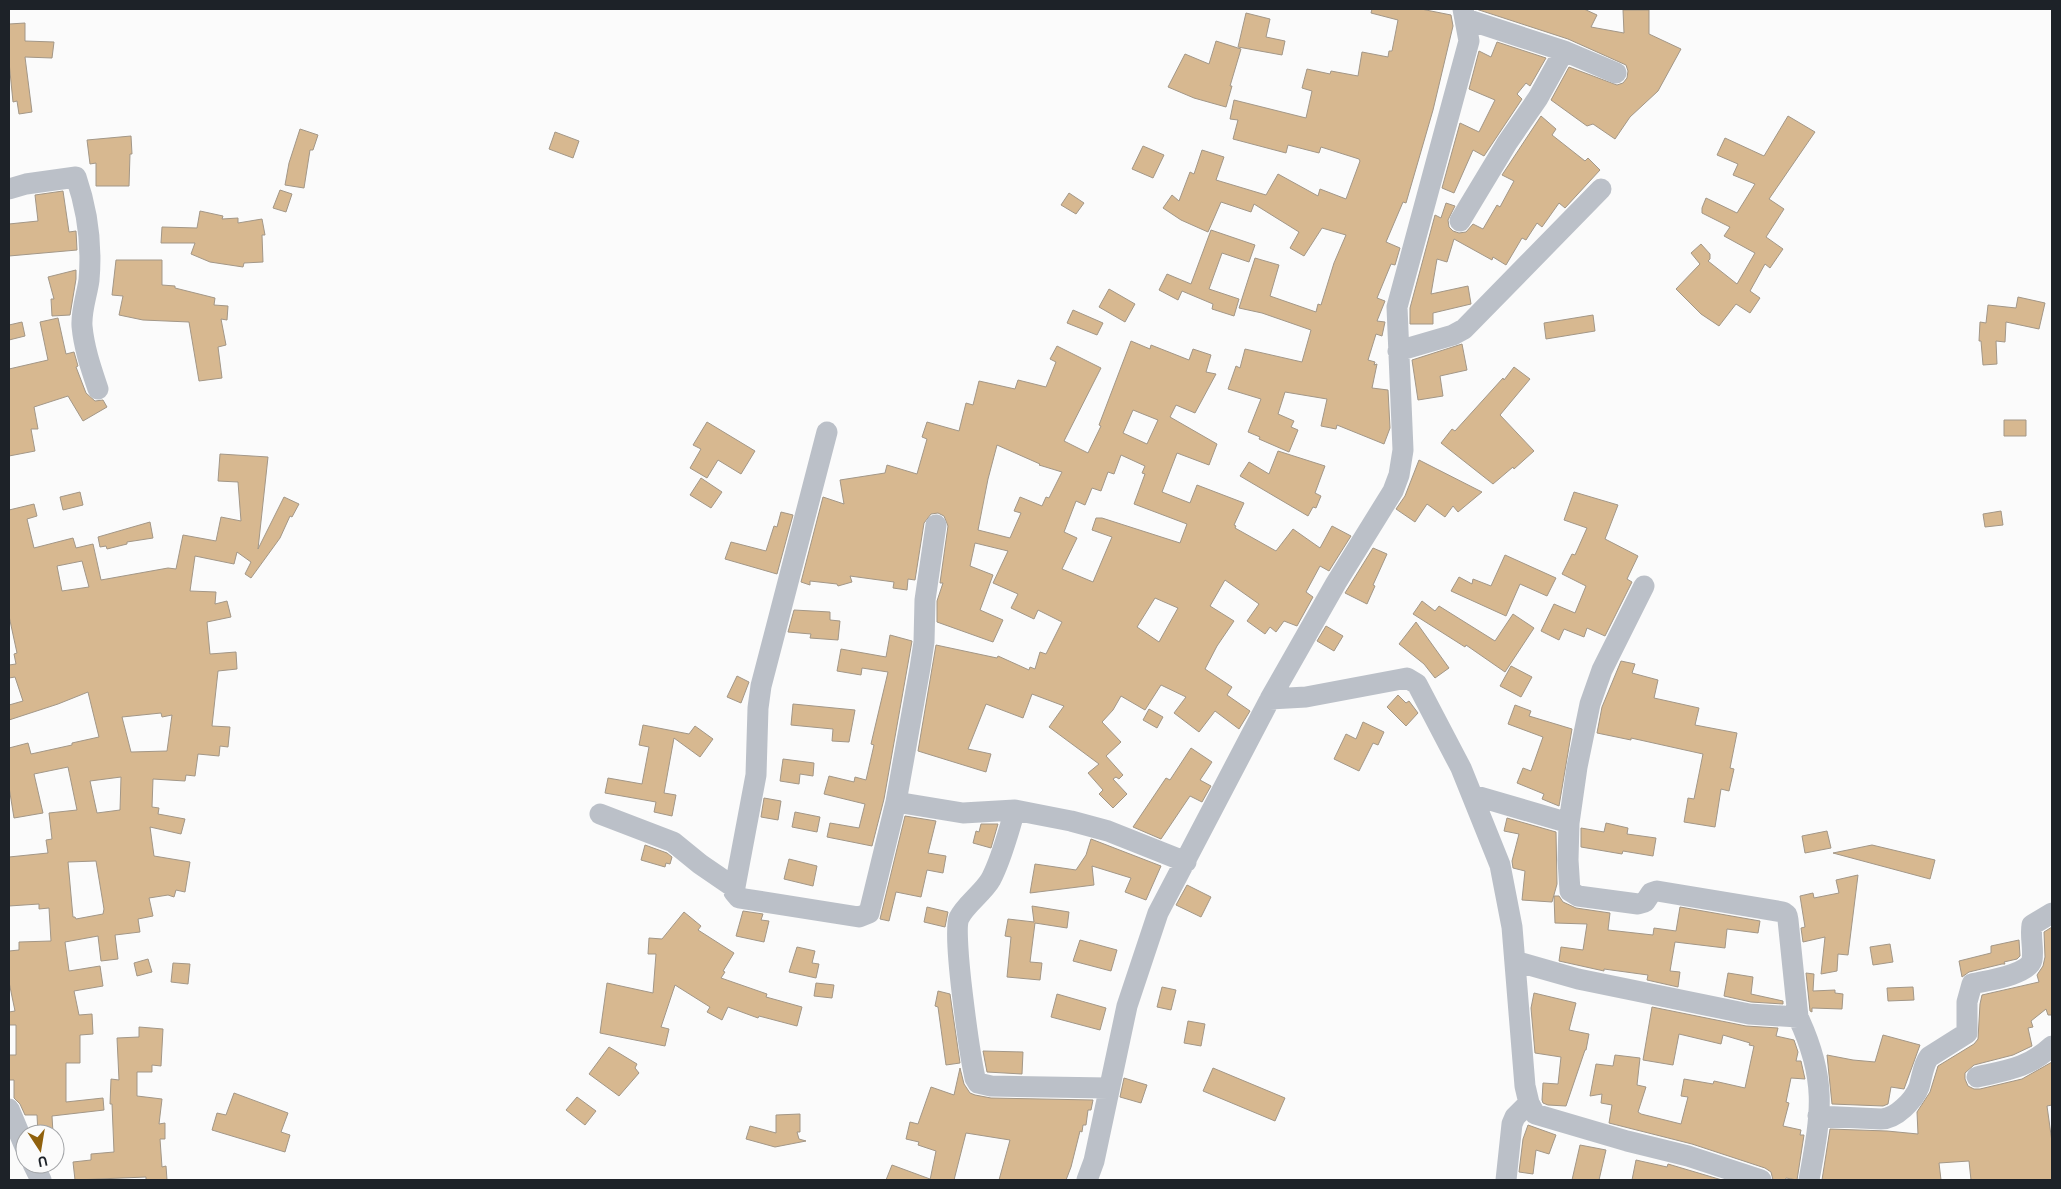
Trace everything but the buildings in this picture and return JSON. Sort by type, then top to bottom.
[{"type":"street","points":[[1087,1180],[1094,1161],[1108,1088],[1127,1006],[1158,913],[1270,699],[1392,491],[1399,475],[1403,450],[1397,307],[1470,20],[1564,51],[1616,73]]},
{"type":"street","points":[[1460,221],[1507,143],[1538,98],[1564,51]]},
{"type":"street","points":[[9,189],[26,184],[76,177],[84,200],[89,251],[89,280],[82,324],[88,360],[98,389]]},
{"type":"street","points":[[1398,352],[1453,335],[1464,329],[1601,188]]},
{"type":"street","points":[[827,432],[761,686],[758,708],[756,775],[734,892],[739,898],[859,917],[866,916],[870,910],[896,802],[920,668],[924,642],[925,600],[936,525]]},
{"type":"street","points":[[1644,586],[1602,670],[1590,704],[1577,767],[1569,823],[1569,887],[1574,895],[1638,904],[1645,902],[1651,893],[1657,891],[1783,912],[1787,915],[1798,1017],[1814,1055],[1820,1104],[1816,1148],[1809,1180]]},
{"type":"street","points":[[1270,699],[1306,697],[1407,678],[1413,680],[1417,684],[1473,795],[1500,865],[1512,927],[1524,1075],[1529,1104],[1535,1114],[1627,1141],[1688,1156],[1761,1180]]},
{"type":"street","points":[[1473,795],[1569,823]]},
{"type":"street","points":[[896,802],[963,813],[1015,810],[1071,821],[1108,831],[1186,862]]},
{"type":"street","points":[[1015,810],[991,879],[964,912],[958,924],[964,1005],[975,1078],[978,1083],[991,1086],[1108,1088]]},
{"type":"street","points":[[600,814],[673,842],[700,864],[735,888]]},
{"type":"street","points":[[1818,1116],[1881,1119],[1891,1118],[1896,1114],[1916,1093],[1929,1057],[1967,1033],[1967,1002],[1972,984],[2001,978],[2028,967],[2032,961],[2032,925],[2052,913]]},
{"type":"street","points":[[1515,961],[1578,979],[1749,1014],[1798,1017]]},
{"type":"street","points":[[1977,1077],[2023,1067],[2052,1046]]},
{"type":"street","points":[[1506,1180],[1512,1124],[1515,1117],[1529,1104]]},
{"type":"street","points":[[9,1109],[15,1124]]}]
